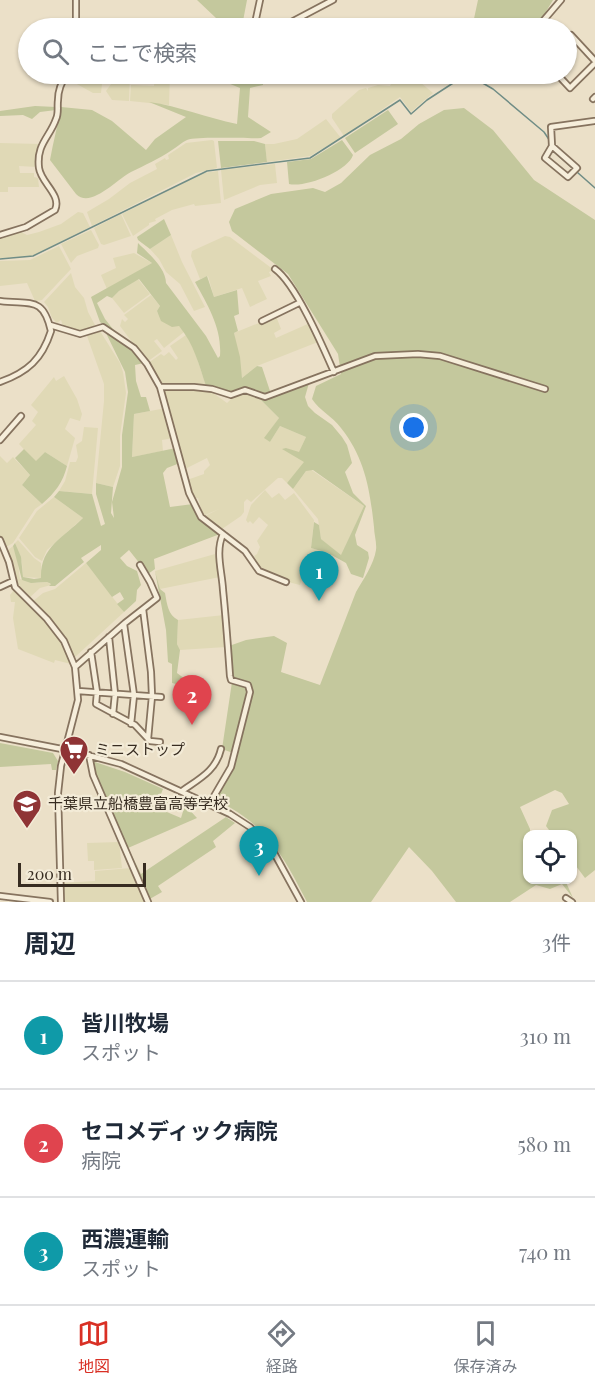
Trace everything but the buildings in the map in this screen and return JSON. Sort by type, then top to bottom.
[{"type":"street","points":[[76,0],[76,18]]},
{"type":"street","points":[[256,18],[260,0]]},
{"type":"street","points":[[299,18],[333,0]]},
{"type":"street","points":[[546,18],[561,0]]},
{"type":"street","points":[[577,42],[595,62],[577,81]]},
{"type":"street","points":[[0,235],[36,221],[57,207],[57,200],[41,175],[39,158],[44,140],[56,121],[57,99],[63,84]]},
{"type":"street","points":[[552,146],[577,168],[568,177],[545,158],[552,146],[551,127],[595,122]]},
{"type":"street","points":[[275,269],[283,275],[320,339],[334,372]]},
{"type":"street","points":[[0,301],[39,305],[45,310],[50,325],[49,336],[36,362],[0,382]]},
{"type":"street","points":[[262,321],[299,303]]},
{"type":"street","points":[[50,325],[80,334],[103,327],[134,348],[147,364],[160,387],[189,493],[201,517],[251,557],[259,571],[286,582]]},
{"type":"street","points":[[160,387],[203,388],[231,395],[245,390],[265,397],[375,356],[428,354],[545,389]]},
{"type":"street","points":[[0,441],[21,416]]},
{"type":"street","points":[[210,803],[231,766],[250,692],[248,685],[231,680],[230,676],[219,557],[223,534]]},
{"type":"street","points":[[0,540],[9,562],[13,581],[22,596],[47,619],[64,641],[75,667],[78,700],[57,793],[61,902]]},
{"type":"street","points":[[75,667],[157,598],[140,565]]},
{"type":"street","points":[[0,587],[13,581]]},
{"type":"street","points":[[143,609],[152,696],[147,739]]},
{"type":"street","points":[[124,624],[134,695],[131,724]]},
{"type":"street","points":[[109,637],[115,693],[112,714]]},
{"type":"street","points":[[91,652],[97,692],[96,704],[135,725],[147,739],[160,742]]},
{"type":"street","points":[[78,690],[161,697]]},
{"type":"street","points":[[0,737],[89,755],[121,764],[210,803],[244,822],[261,838],[278,858],[301,902]]},
{"type":"street","points":[[182,791],[197,782],[215,765],[221,749]]},
{"type":"street","points":[[89,755],[97,784],[148,902]]},
{"type":"street","points":[[0,896],[50,902]]},
{"type":"street","points":[[566,898],[572,902]]},
{"type":"shaded area","points":[[77,84],[102,84],[101,93],[93,93]]},
{"type":"shaded area","points":[[111,84],[130,84],[129,101],[112,100],[106,91]]},
{"type":"shaded area","points":[[154,84],[170,84],[169,105],[130,101],[131,85],[154,86]]},
{"type":"shaded area","points":[[391,84],[422,84],[433,93],[411,112],[400,97],[344,136],[332,118],[332,114],[359,90],[366,88],[368,91],[368,88],[378,85],[390,86]]},
{"type":"shaded area","points":[[326,119],[341,138],[310,156],[267,162],[265,144],[297,139]]},
{"type":"shaded area","points":[[212,140],[217,168],[196,173],[92,226],[87,212],[130,183],[157,169],[155,164],[165,158],[169,159],[168,155],[186,143]]},
{"type":"shaded area","points":[[0,143],[40,144],[37,167],[19,166],[20,173],[34,173],[34,177],[38,178],[39,187],[8,187],[8,192],[0,192]]},
{"type":"shaded area","points":[[275,164],[277,183],[260,185],[224,200],[221,170]]},
{"type":"shaded area","points":[[218,171],[221,203],[195,206],[194,204],[172,210],[149,223],[133,236],[122,214],[203,173]]},
{"type":"shaded area","points":[[78,212],[83,213],[90,227],[30,257],[0,258],[0,238],[21,232],[27,235],[39,232],[61,224]]},
{"type":"shaded area","points":[[121,214],[131,236],[101,244],[94,228]]},
{"type":"shaded area","points":[[91,230],[99,245],[98,248],[77,256],[71,263],[61,244]]},
{"type":"shaded area","points":[[171,235],[205,307],[194,311],[180,284],[166,272],[150,249]]},
{"type":"shaded area","points":[[225,236],[230,237],[274,270],[269,272],[271,276],[258,281],[267,299],[250,307],[242,288],[214,297],[208,276],[200,279],[191,256],[192,251]]},
{"type":"shaded area","points":[[59,246],[71,269],[42,300],[35,301],[27,283],[0,286],[0,261],[30,260]]},
{"type":"shaded area","points":[[134,253],[152,263],[107,289],[101,275],[116,268],[113,258]]},
{"type":"shaded area","points":[[71,273],[75,287],[84,298],[95,325],[86,331],[80,332],[63,326],[61,320],[57,323],[44,302]]},
{"type":"shaded area","points":[[138,279],[150,294],[124,313],[112,298]]},
{"type":"shaded area","points":[[151,295],[160,306],[157,312],[179,326],[184,332],[164,348],[157,339],[154,341],[162,351],[147,362],[120,326],[122,319],[125,322],[128,319],[124,315]]},
{"type":"shaded area","points":[[276,316],[281,329],[274,333],[276,338],[310,323],[318,342],[257,366],[242,378],[234,333]]},
{"type":"shaded area","points":[[100,331],[120,363],[126,393],[120,436],[120,466],[113,487],[96,483],[104,384],[87,336]]},
{"type":"shaded area","points":[[186,335],[194,349],[206,386],[162,386],[148,363],[161,354],[164,356],[169,352],[176,360],[178,358],[170,346]]},
{"type":"shaded area","points":[[64,376],[77,399],[82,414],[80,421],[70,418],[65,429],[75,438],[67,466],[45,452],[36,462],[19,444],[36,425],[32,421],[38,412],[31,405],[54,377],[56,381]]},
{"type":"shaded area","points":[[193,387],[209,390],[227,403],[233,397],[245,392],[259,398],[279,418],[265,438],[270,442],[280,426],[306,437],[299,453],[286,448],[305,462],[287,483],[282,478],[278,478],[251,502],[247,499],[244,502],[244,512],[241,516],[222,529],[203,517],[219,509],[203,516],[198,498],[194,499],[190,492],[187,480],[204,474],[210,465],[207,458],[185,469],[163,389]]},
{"type":"shaded area","points":[[166,408],[174,438],[162,440],[163,451],[132,457],[134,414]]},
{"type":"shaded area","points":[[84,427],[98,428],[92,494],[59,491],[65,481],[70,462],[76,462],[78,457],[76,445],[82,441]]},
{"type":"shaded area","points":[[0,456],[7,463],[13,457],[30,475],[22,485],[42,504],[35,509],[13,543],[6,547],[0,537]]},
{"type":"shaded area","points":[[310,469],[364,506],[341,556],[321,539],[318,519],[293,489]]},
{"type":"shaded area","points":[[265,490],[272,498],[279,493],[285,500],[294,493],[314,520],[311,548],[322,551],[317,569],[306,566],[300,585],[261,570],[254,556],[260,547],[257,541],[268,525],[259,517],[253,524],[246,520],[251,505]]},
{"type":"shaded area","points":[[54,497],[83,518],[47,550],[42,561],[35,557],[19,538],[37,511]]},
{"type":"shaded area","points":[[18,540],[41,563],[41,578],[23,577],[22,563],[15,543]]},
{"type":"shaded area","points":[[13,546],[20,579],[37,583],[47,582],[51,585],[40,588],[28,599],[16,585],[7,551]]},
{"type":"shaded area","points":[[215,554],[220,577],[160,589],[155,571]]},
{"type":"shaded area","points":[[86,563],[124,612],[74,658],[55,627],[32,602],[43,593],[55,589]]},
{"type":"shaded area","points":[[14,590],[44,619],[65,648],[71,664],[55,660],[54,663],[18,649],[13,618],[15,602],[11,602],[10,595]]},
{"type":"shaded area","points":[[224,615],[226,647],[180,650],[177,644],[178,620]]},
{"type":"shaded area","points":[[119,842],[122,868],[94,870],[94,861],[88,861],[87,843]]},
{"type":"shaded area","points":[[131,868],[147,902],[63,902],[62,883],[95,881],[95,871]]},
{"type":"green space","points":[[197,0],[247,0],[244,18],[216,18]]},
{"type":"green space","points":[[478,0],[553,0],[542,18],[474,18]]},
{"type":"green space","points":[[230,84],[263,84],[250,88],[248,117],[271,132],[261,138],[187,140],[89,198],[82,198],[76,194],[50,160],[61,107],[92,110],[112,121],[146,150],[155,139],[186,117],[149,102],[237,124],[240,88]]},
{"type":"green space","points":[[35,106],[56,107],[56,110],[40,112],[32,119],[23,115],[0,116],[0,111]]},
{"type":"green space","points":[[464,108],[493,130],[534,180],[595,220],[595,870],[585,878],[577,867],[577,830],[549,830],[546,826],[552,810],[569,804],[562,793],[555,790],[520,807],[530,829],[523,830],[523,884],[562,884],[550,889],[536,885],[510,902],[456,902],[432,871],[409,847],[371,902],[307,902],[271,842],[247,819],[214,799],[236,755],[252,687],[252,685],[232,678],[229,646],[246,640],[274,636],[287,643],[281,672],[320,685],[356,592],[373,561],[376,541],[368,487],[356,451],[337,424],[312,399],[316,386],[341,374],[338,354],[288,274],[232,231],[229,222],[235,209],[271,194],[313,188],[325,192],[341,183],[370,155],[401,139],[419,124],[444,110]]},
{"type":"green space","points":[[388,110],[398,124],[355,153],[345,138]]},
{"type":"green space","points":[[342,140],[353,155],[343,167],[315,181],[289,184],[287,162],[311,159]]},
{"type":"green space","points":[[218,141],[254,141],[265,144],[267,162],[221,168]]},
{"type":"green space","points":[[164,219],[171,235],[150,249],[138,240],[137,237]]},
{"type":"green space","points":[[138,243],[160,266],[166,283],[206,336],[218,358],[220,356],[219,336],[209,309],[195,282],[207,276],[214,297],[237,290],[239,314],[234,316],[238,331],[234,333],[242,378],[257,366],[262,367],[271,394],[260,394],[244,389],[234,393],[206,386],[189,340],[179,326],[172,327],[161,321],[157,311],[160,306],[139,279],[112,298],[107,296],[97,303],[105,319],[120,338],[100,322],[91,297],[152,263],[137,253]]},
{"type":"green space","points":[[104,329],[133,350],[144,363],[135,365],[136,381],[141,397],[146,397],[150,411],[134,414],[132,457],[176,448],[180,463],[167,468],[163,473],[170,507],[193,504],[197,513],[220,534],[154,559],[155,569],[148,574],[129,550],[120,558],[127,566],[137,571],[141,585],[137,590],[136,601],[124,612],[117,604],[124,599],[120,592],[112,597],[86,563],[101,550],[101,545],[81,558],[84,562],[55,586],[49,586],[51,584],[47,582],[31,583],[22,580],[13,546],[15,543],[21,557],[23,577],[41,578],[44,558],[54,544],[83,518],[54,497],[59,491],[92,494],[101,526],[105,524],[96,494],[96,483],[113,487],[111,513],[114,518],[112,502],[122,467],[122,435],[128,392],[125,372]]},
{"type":"green space","points":[[309,383],[305,397],[308,406],[332,425],[347,445],[352,463],[345,472],[353,493],[366,506],[355,535],[357,545],[368,552],[369,558],[363,578],[351,574],[346,563],[328,553],[311,548],[314,522],[319,525],[321,539],[341,555],[364,506],[313,470],[306,471],[293,489],[287,483],[304,462],[282,449],[299,452],[306,437],[280,426],[270,442],[264,438],[279,418],[259,398],[272,397]]},
{"type":"green space","points":[[24,449],[36,461],[45,452],[67,466],[58,487],[42,504],[22,485],[30,475],[15,458]]},
{"type":"green space","points":[[155,571],[160,589],[165,593],[170,612],[178,620],[177,644],[180,650],[177,673],[185,679],[188,687],[172,683],[172,664],[168,662],[166,630]]},
{"type":"green space","points":[[232,682],[245,685],[248,689],[233,753],[222,749]]},
{"type":"green space","points":[[0,743],[53,753],[58,761],[56,770],[52,770],[51,764],[0,767]]},
{"type":"green space","points":[[92,761],[125,772],[163,789],[159,799],[168,802],[162,810],[181,818],[185,805],[197,818],[128,848],[141,874],[226,817],[235,823],[213,841],[216,847],[158,886],[162,892],[148,900],[95,774]]},
{"type":"green space","points":[[562,884],[567,884],[573,898]]},
{"type":"waterway","points":[[0,259],[33,256],[207,171],[310,158],[400,100],[411,114],[452,84]]},
{"type":"waterway","points":[[484,84],[544,132],[550,141]]},
{"type":"waterway","points":[[551,149],[595,188]]},
{"type":"place","name":"皆川牧場","points":[[319,601]]},
{"type":"place","name":"セコメディック病院","points":[[192,725]]},
{"type":"place","name":"ミニストップ","points":[[74,776]]},
{"type":"place","name":"千葉県立船橋豊富高等学校","points":[[27,830]]},
{"type":"place","name":"西濃運輸","points":[[259,876]]}]
